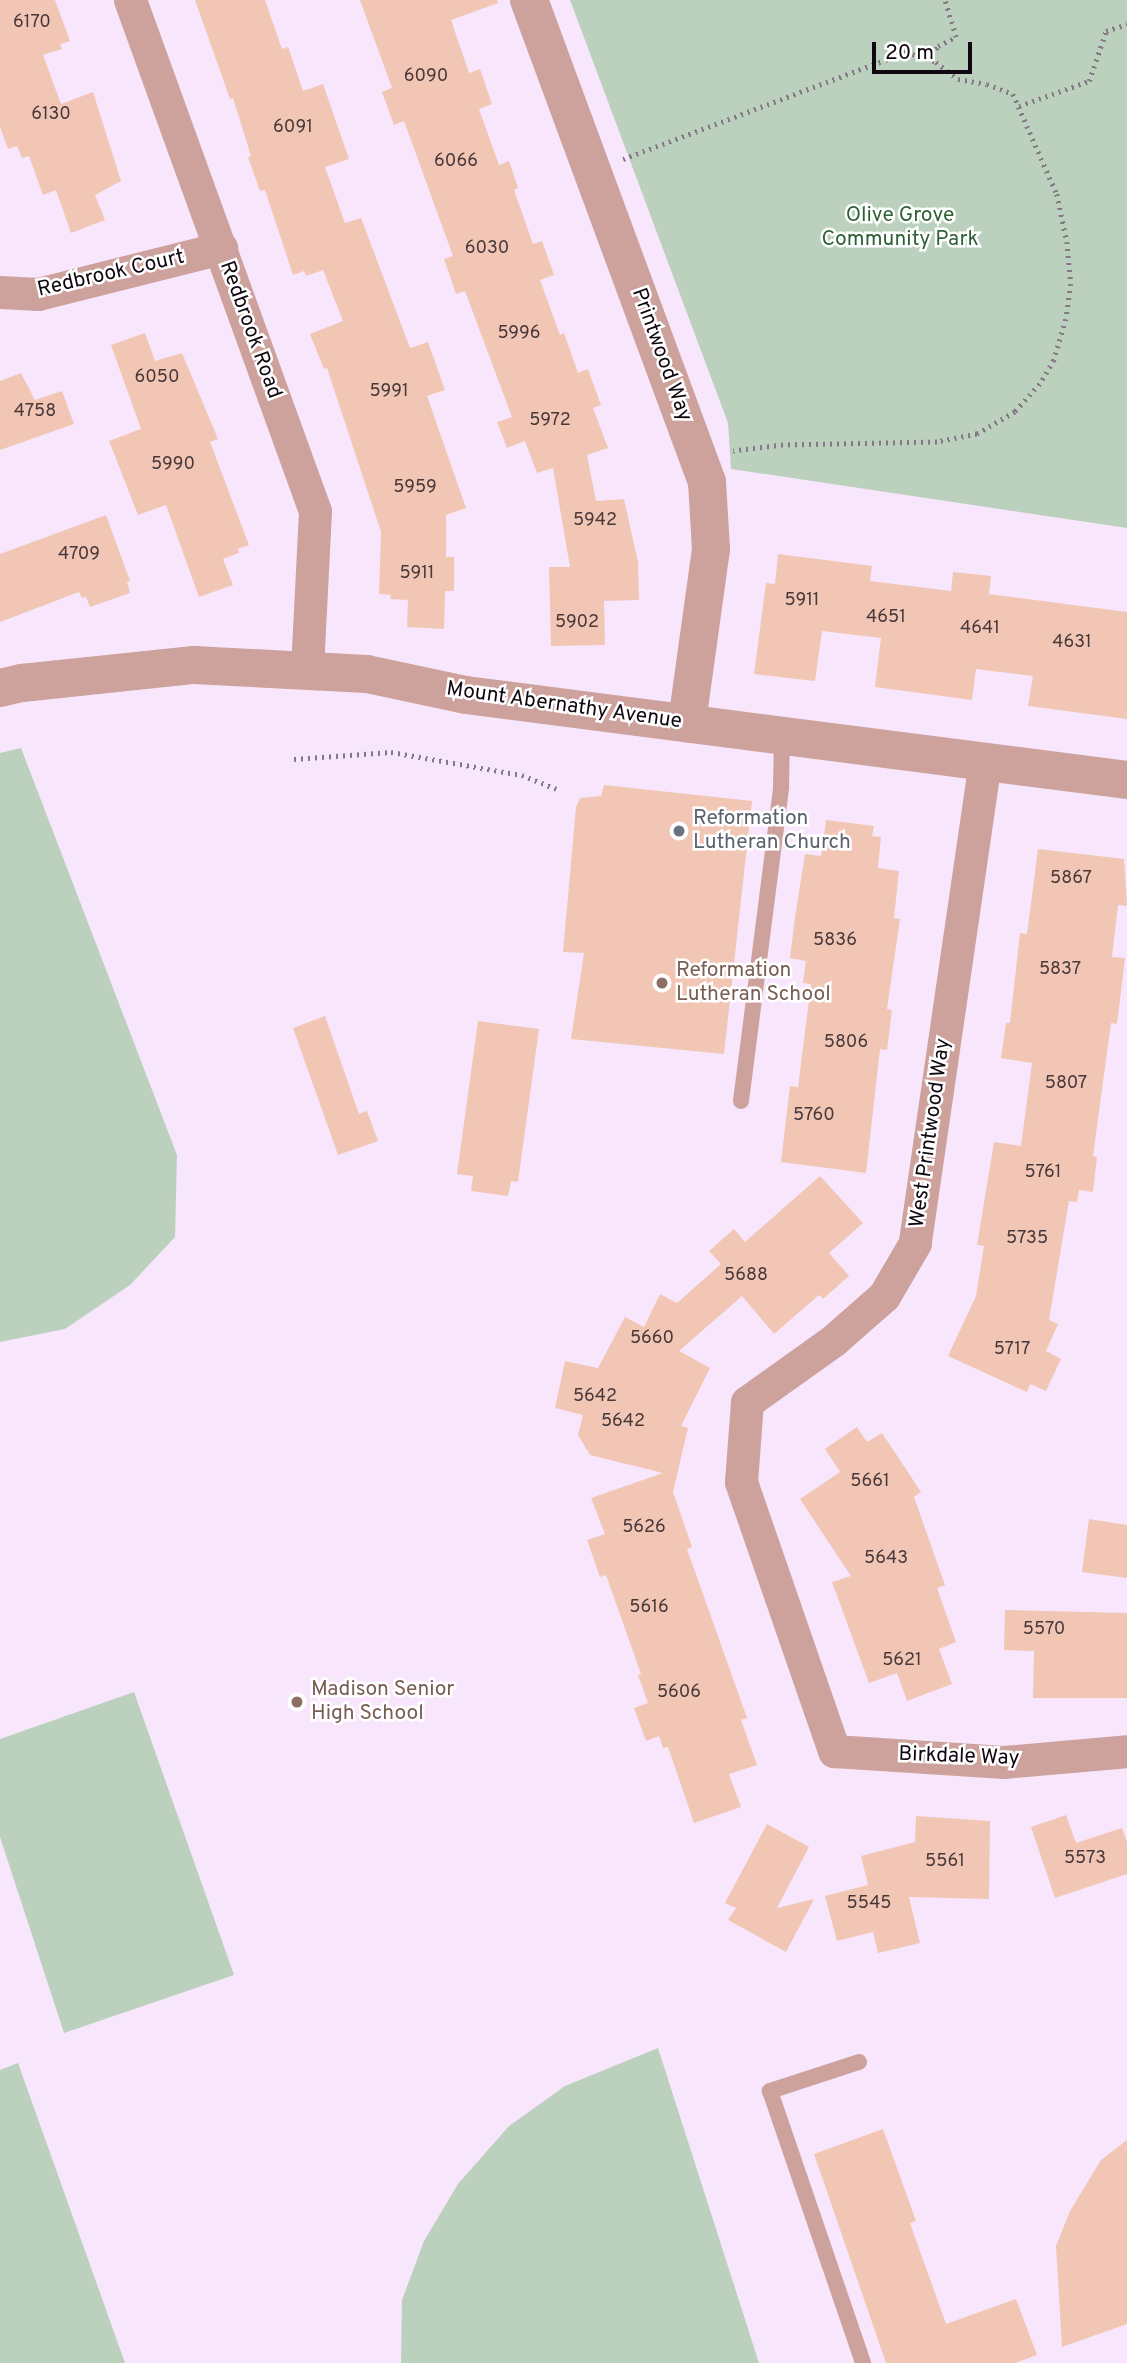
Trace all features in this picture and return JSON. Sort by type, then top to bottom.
[{"type":"street","name":"Redbrook Road","points":[[130,0],[314,511],[307,670]]},
{"type":"street","name":"Printwood Way","points":[[529,0],[707,482],[711,549],[687,723]]},
{"type":"street","name":"Redbrook Court","points":[[0,292],[38,293],[221,248]]},
{"type":"street","name":"Mount Abernathy Avenue","points":[[0,688],[22,683],[194,665],[367,674],[466,695],[1127,780]]},
{"type":"street","name":"West Printwood Way","points":[[834,1751],[741,1482],[747,1402],[834,1340],[884,1296],[915,1242],[985,761]]},
{"type":"street","name":"Birkdale Way","points":[[834,1751],[1004,1762],[1127,1751]]},
{"type":"lane","points":[[741,1101],[781,787],[782,735]]},
{"type":"lane","points":[[859,2062],[770,2091],[863,2363]]},
{"type":"path","points":[[927,60],[938,46],[956,37],[945,0]]},
{"type":"path","points":[[1019,106],[1089,81],[1106,31],[1127,23]]},
{"type":"path","points":[[592,170],[906,52],[927,60],[958,79],[987,84],[1013,94],[1058,194],[1068,242],[1071,285],[1066,319],[1054,360],[1032,394],[1015,412],[977,434],[937,442],[783,445],[698,456]]},
{"type":"path","points":[[294,759],[391,751],[522,775],[556,789]]},
{"type":"green space","name":"Olive Grove Community Park","points":[[570,0],[1127,0],[1127,528],[731,469],[728,423]]},
{"type":"green space","points":[[21,748],[177,1155],[175,1237],[130,1285],[65,1329],[0,1342],[0,753]]},
{"type":"green space","points":[[134,1692],[234,1975],[64,2033],[0,1837],[0,1739]]},
{"type":"green space","points":[[658,2048],[759,2363],[401,2363],[402,2300],[424,2241],[458,2184],[509,2126],[565,2086]]},
{"type":"green space","points":[[18,2063],[125,2363],[0,2363],[0,2070]]},
{"type":"building","points":[[0,0],[55,0],[70,41],[60,44],[62,49],[43,55],[61,104],[93,92],[121,181],[95,195],[105,220],[71,233],[56,190],[43,195],[29,156],[22,158],[17,146],[8,149],[0,127]]},
{"type":"building","points":[[195,0],[265,0],[282,49],[288,47],[303,91],[323,84],[349,159],[325,167],[345,223],[361,218],[410,348],[428,342],[445,390],[427,396],[466,508],[446,515],[446,557],[454,557],[454,591],[445,591],[444,629],[407,627],[408,600],[390,599],[391,595],[379,594],[381,532],[327,368],[324,369],[310,334],[343,321],[323,270],[306,276],[304,271],[293,275],[265,190],[260,191],[248,157],[251,156],[233,98],[230,99]]},
{"type":"building","points":[[360,0],[497,0],[498,3],[451,20],[469,73],[480,69],[492,104],[479,109],[499,165],[509,161],[518,188],[514,190],[533,244],[542,241],[554,275],[540,280],[560,335],[564,333],[578,373],[588,369],[601,405],[593,408],[608,448],[587,455],[596,501],[624,499],[638,562],[639,600],[604,601],[605,645],[551,646],[549,567],[570,567],[553,468],[537,473],[525,441],[507,448],[497,422],[512,417],[465,291],[456,294],[444,259],[453,256],[404,121],[394,125],[382,92],[392,88]]},
{"type":"building","points":[[145,333],[155,361],[182,353],[218,439],[210,442],[249,545],[238,549],[239,553],[223,559],[233,585],[199,597],[166,505],[138,515],[109,441],[141,429],[111,345]]},
{"type":"building","points":[[21,373],[35,400],[62,391],[74,424],[0,450],[0,381]]},
{"type":"building","points":[[106,515],[130,581],[127,582],[130,593],[90,607],[86,597],[82,598],[79,592],[0,622],[0,554]]},
{"type":"building","points":[[778,554],[872,566],[870,581],[951,591],[953,572],[991,576],[989,594],[1127,612],[1127,719],[1028,706],[1033,676],[976,669],[972,700],[875,687],[881,638],[822,631],[815,681],[754,674],[766,583],[775,584]]},
{"type":"building","points":[[604,785],[752,801],[724,1054],[571,1039],[584,953],[563,952],[576,807],[580,798],[601,796]]},
{"type":"building","points":[[826,820],[874,826],[872,836],[881,837],[878,868],[899,871],[894,918],[900,919],[887,1009],[892,1010],[887,1050],[880,1049],[866,1173],[781,1162],[790,1086],[798,1087],[811,984],[803,983],[806,961],[790,958],[795,917],[805,854],[821,856]]},
{"type":"building","points":[[1038,849],[1124,859],[1127,906],[1118,905],[1112,957],[1125,958],[1117,1024],[1111,1023],[1093,1156],[1097,1157],[1093,1192],[1079,1190],[1077,1202],[1069,1201],[1049,1320],[1058,1324],[1046,1351],[1061,1359],[1046,1391],[1030,1384],[1027,1392],[948,1356],[976,1296],[984,1246],[977,1245],[994,1142],[1021,1146],[1032,1063],[1001,1058],[1006,1023],[1010,1023],[1020,933],[1027,934]]},
{"type":"building","points":[[325,1016],[359,1114],[367,1111],[378,1141],[338,1155],[293,1028]]},
{"type":"building","points":[[478,1021],[539,1029],[518,1182],[511,1181],[508,1196],[471,1191],[473,1176],[457,1174]]},
{"type":"building","points":[[820,1176],[863,1223],[829,1253],[849,1276],[823,1299],[819,1295],[774,1334],[742,1296],[679,1351],[710,1368],[681,1426],[688,1428],[673,1492],[692,1547],[687,1549],[747,1718],[741,1720],[757,1765],[729,1774],[741,1807],[694,1823],[668,1747],[663,1748],[659,1736],[646,1741],[634,1708],[648,1703],[638,1675],[641,1674],[606,1575],[600,1577],[587,1540],[605,1534],[591,1498],[663,1473],[590,1455],[578,1435],[583,1415],[555,1408],[565,1361],[598,1368],[625,1317],[644,1327],[660,1294],[677,1303],[721,1264],[709,1251],[734,1229],[745,1242]]},
{"type":"building","points":[[857,1427],[867,1442],[882,1433],[921,1492],[914,1497],[945,1585],[937,1588],[956,1642],[939,1649],[952,1684],[907,1701],[897,1673],[869,1683],[832,1582],[851,1576],[800,1499],[840,1472],[825,1449]]},
{"type":"building","points":[[1089,1519],[1127,1525],[1127,1578],[1082,1572]]},
{"type":"building","points":[[1005,1610],[1127,1613],[1127,1698],[1033,1698],[1034,1651],[1004,1650]]},
{"type":"building","points":[[1066,1815],[1076,1843],[1122,1828],[1127,1842],[1127,1874],[1055,1898],[1031,1827]]},
{"type":"building","points":[[916,1816],[990,1821],[989,1899],[909,1897],[920,1943],[878,1953],[873,1932],[837,1941],[825,1896],[868,1885],[861,1856],[915,1842]]},
{"type":"building","points":[[767,1824],[809,1847],[777,1908],[814,1899],[786,1952],[728,1920],[736,1908],[725,1903]]},
{"type":"building","points":[[883,2129],[916,2221],[910,2223],[946,2324],[1016,2299],[1037,2355],[1015,2363],[886,2363],[814,2154]]},
{"type":"building","points":[[1127,2140],[1127,2324],[1062,2347],[1056,2246],[1070,2211],[1101,2160]]},
{"type":"place","name":"Reformation Lutheran Church","points":[[679,831]]},
{"type":"place","name":"Reformation Lutheran School","points":[[662,983]]},
{"type":"place","name":"Madison Senior High School","points":[[297,1702]]}]
